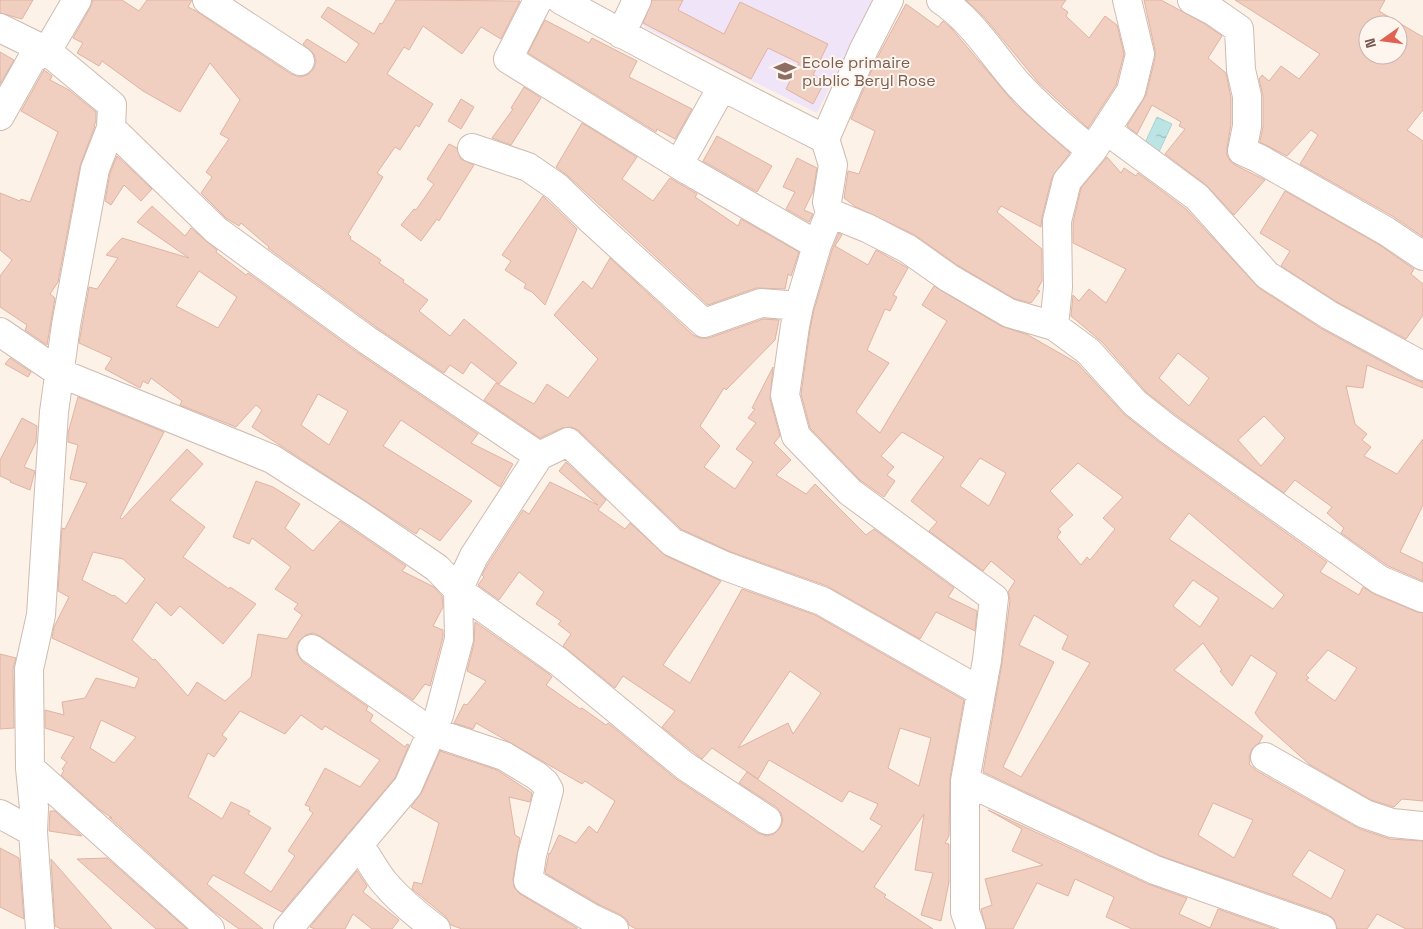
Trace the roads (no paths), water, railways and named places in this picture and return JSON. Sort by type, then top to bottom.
[{"type":"street","points":[[0,116],[32,59],[48,51],[77,0]]},
{"type":"street","points":[[207,0],[300,61]]},
{"type":"street","points":[[538,0],[508,59],[679,164],[817,245]]},
{"type":"street","points":[[561,0],[621,34],[825,139]]},
{"type":"street","points":[[621,34],[637,0]]},
{"type":"street","points":[[889,0],[864,49],[825,139],[833,165],[827,202],[830,213],[817,245],[799,306],[785,395],[796,436],[850,492],[994,598],[987,660],[965,781],[965,912],[971,929]]},
{"type":"street","points":[[1054,326],[1058,287],[1057,221],[1067,181],[1099,140],[1131,91],[1140,54],[1127,0]]},
{"type":"street","points":[[1192,0],[1213,11],[1238,29],[1241,70],[1247,96],[1248,126],[1242,151],[1258,158],[1386,231],[1423,256]]},
{"type":"street","points":[[949,2],[1012,77],[1046,113],[1099,140],[1197,197],[1267,275],[1329,315],[1423,366]]},
{"type":"street","points":[[0,28],[48,51],[112,105],[111,128],[95,170],[66,325],[54,412],[41,615],[29,668],[30,768],[34,808],[33,832],[40,929]]},
{"type":"street","points":[[679,164],[722,87]]},
{"type":"street","points":[[111,128],[216,230],[367,340],[540,456]]},
{"type":"street","points":[[472,148],[528,167],[557,187],[704,323],[761,303],[799,306]]},
{"type":"street","points":[[830,213],[868,228],[908,249],[949,278],[1009,313],[1054,326],[1088,351],[1136,403],[1168,428],[1380,580],[1423,598]]},
{"type":"street","points":[[0,332],[60,373],[272,459],[358,514],[437,568],[458,590],[559,662],[685,766],[767,820]]},
{"type":"street","points":[[288,929],[408,786],[430,731],[439,715],[459,639],[458,590],[474,556],[540,456],[568,442],[672,542],[725,566],[822,601],[980,691]]},
{"type":"street","points":[[312,649],[430,731],[504,756],[545,783],[549,790],[532,855],[528,881],[592,919],[614,929]]},
{"type":"street","points":[[1265,757],[1366,814],[1392,823],[1423,826]]},
{"type":"street","points":[[30,768],[210,929]]},
{"type":"street","points":[[965,781],[1155,870],[1322,929]]},
{"type":"street","points":[[0,814],[33,832]]},
{"type":"street","points":[[359,844],[383,881],[419,916],[436,929]]},
{"type":"water","points":[[1157,117],[1172,124],[1158,154],[1144,145]]},
{"type":"place","name":"Ecole primaire public Beryl Rose","points":[[785,71]]}]
